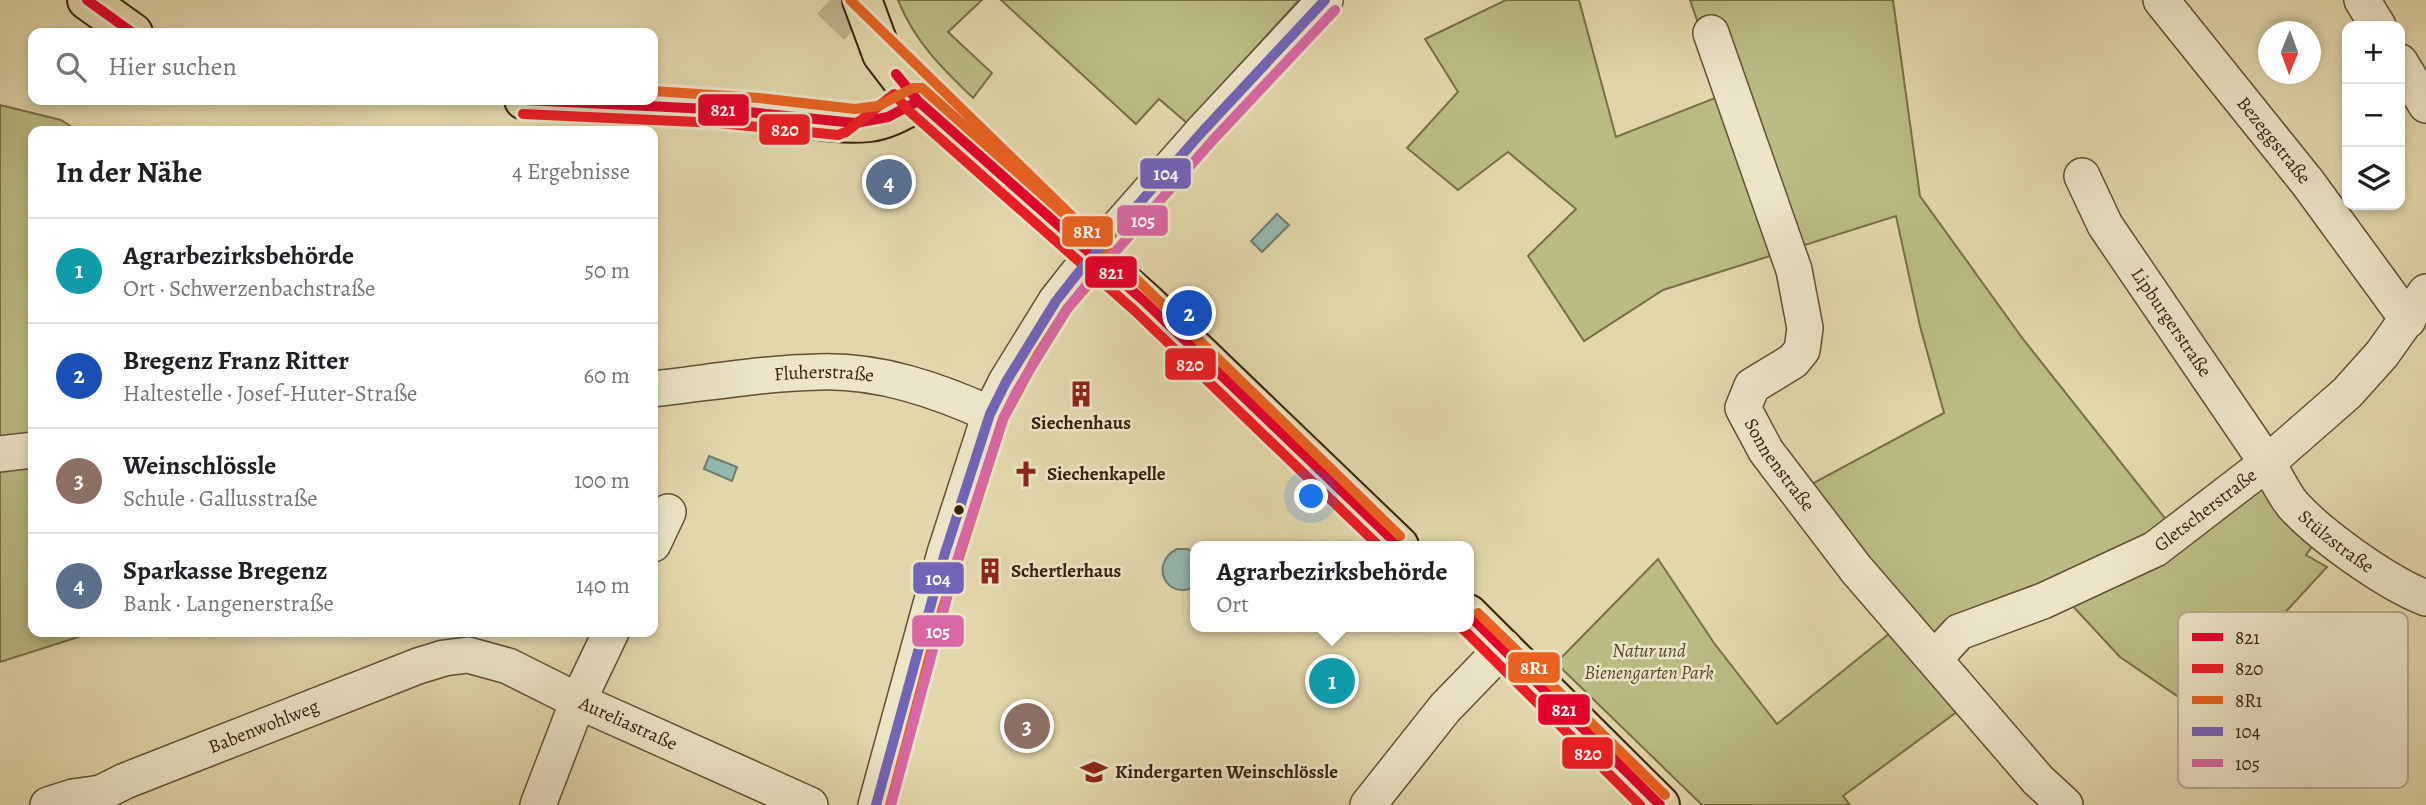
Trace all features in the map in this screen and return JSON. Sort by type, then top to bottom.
[{"type":"main road","points":[[87,0],[126,28]]},
{"type":"main road","points":[[862,0],[876,40],[907,88],[1144,301],[1394,541]]},
{"type":"main road","points":[[633,105],[720,109],[855,124],[873,122],[900,112],[907,88]]},
{"type":"main road","points":[[1474,620],[1661,805]]},
{"type":"street","points":[[876,805],[927,613],[990,414],[1025,349],[1056,301],[1202,132],[1325,0]]},
{"type":"street","name":"Bezeggstraße","points":[[2161,0],[2308,183],[2417,306]]},
{"type":"street","points":[[2362,0],[2375,21]]},
{"type":"street","name":"Sonnenstraße","points":[[1711,33],[1794,270],[1805,328],[1802,350],[1793,361],[1752,386],[1743,408],[1766,451],[1856,569],[2038,780],[2066,805]]},
{"type":"street","points":[[2405,70],[2426,105]]},
{"type":"street","name":"Lipburgerstraße","points":[[2082,176],[2105,225],[2267,463]]},
{"type":"street","name":"Gletscherstraße","points":[[1935,658],[1959,632],[2043,601],[2155,549],[2267,463],[2347,394],[2382,354],[2417,306]]},
{"type":"street","name":"Fluherstraße","points":[[658,388],[821,372],[868,375],[946,394],[990,414]]},
{"type":"street","points":[[0,454],[28,451]]},
{"type":"street","name":"Stülzstraße","points":[[2267,463],[2292,503],[2330,538],[2409,591],[2426,598]]},
{"type":"street","points":[[658,533],[668,512]]},
{"type":"street","points":[[538,805],[578,701],[609,637]]},
{"type":"street","points":[[1368,805],[1445,708],[1504,647]]},
{"type":"street","name":"Aureliastraße","points":[[444,658],[468,655],[508,666],[578,701],[810,805]]},
{"type":"street","name":"Babenwohlweg","points":[[48,805],[74,797],[95,799],[125,781],[444,658]]},
{"type":"green space","points":[[898,0],[982,0],[948,32],[992,73],[973,98],[921,41]]},
{"type":"green space","points":[[1001,0],[1299,0],[1187,123],[1159,99],[1136,124]]},
{"type":"green space","name":"Natur und Bienengarten Park","points":[[1506,0],[1579,0],[1616,137],[1723,95],[1690,0],[1893,0],[1920,196],[2023,339],[2183,541],[2261,489],[2271,494],[2316,541],[2306,555],[2327,567],[2286,612],[2178,612],[2178,697],[2120,657],[2068,601],[1969,641],[1954,663],[1977,697],[1843,796],[1850,805],[1702,805],[1556,663],[1658,559],[1714,643],[1777,724],[1906,620],[1806,487],[1944,413],[1920,326],[1896,216],[1663,290],[1584,341],[1528,256],[1576,209],[1508,152],[1458,190],[1407,148],[1458,92],[1425,39]]},
{"type":"green space","points":[[0,105],[61,120],[70,126],[28,126],[28,637],[78,637],[0,662]]},
{"type":"water","points":[[1277,214],[1289,225],[1262,252],[1251,241]]},
{"type":"water","points":[[709,456],[737,467],[732,481],[704,469]]},
{"type":"water","points":[[1177,549],[1190,550],[1190,588],[1176,589],[1169,585],[1163,571],[1168,556]]},
{"type":"tunnel","points":[[830,0],[885,53]]},
{"type":"transit line","name":"821","points":[[87,0],[126,28]]},
{"type":"transit line","name":"8R1","points":[[850,0],[1400,536]]},
{"type":"transit line","name":"104","points":[[876,805],[945,553],[990,414],[1006,382],[1056,301],[1078,273],[1202,132],[1325,0]]},
{"type":"transit line","name":"105","points":[[891,805],[958,557],[1003,419],[1018,389],[1067,309],[1089,282],[1212,141],[1335,10]]},
{"type":"transit line","name":"821","points":[[896,74],[918,101],[1144,301],[1394,541]]},
{"type":"transit line","name":"8R1","points":[[658,91],[759,98],[855,109],[878,106],[913,88],[922,88],[1107,252],[1106,264],[1067,309],[1037,356],[1003,419],[940,617],[890,805]]},
{"type":"transit line","name":"820","points":[[523,114],[719,123],[838,135],[846,132],[894,94],[909,111],[1135,311],[1374,541]]},
{"type":"transit line","name":"821","points":[[626,105],[729,110],[855,123],[888,117],[918,101]]},
{"type":"transit line","name":"8R1","points":[[1478,613],[1665,795]]},
{"type":"transit line","name":"821","points":[[1474,620],[1660,805]]},
{"type":"transit line","name":"820","points":[[1466,632],[1640,805]]},
{"type":"place","name":"Sparkasse Bregenz","points":[[889,182]]},
{"type":"place","name":"Bregenz Franz Ritter","points":[[1189,313]]},
{"type":"place","name":"Siechenhaus","points":[[1081,394]]},
{"type":"place","name":"Siechenkapelle","points":[[1026,474]]},
{"type":"place","name":"Schertlerhaus","points":[[990,571]]},
{"type":"place","name":"Agrarbezirksbehörde","points":[[1332,681]]},
{"type":"place","name":"Weinschlössle","points":[[1027,726]]},
{"type":"place","name":"Kindergarten Weinschlössle","points":[[1094,772]]}]
